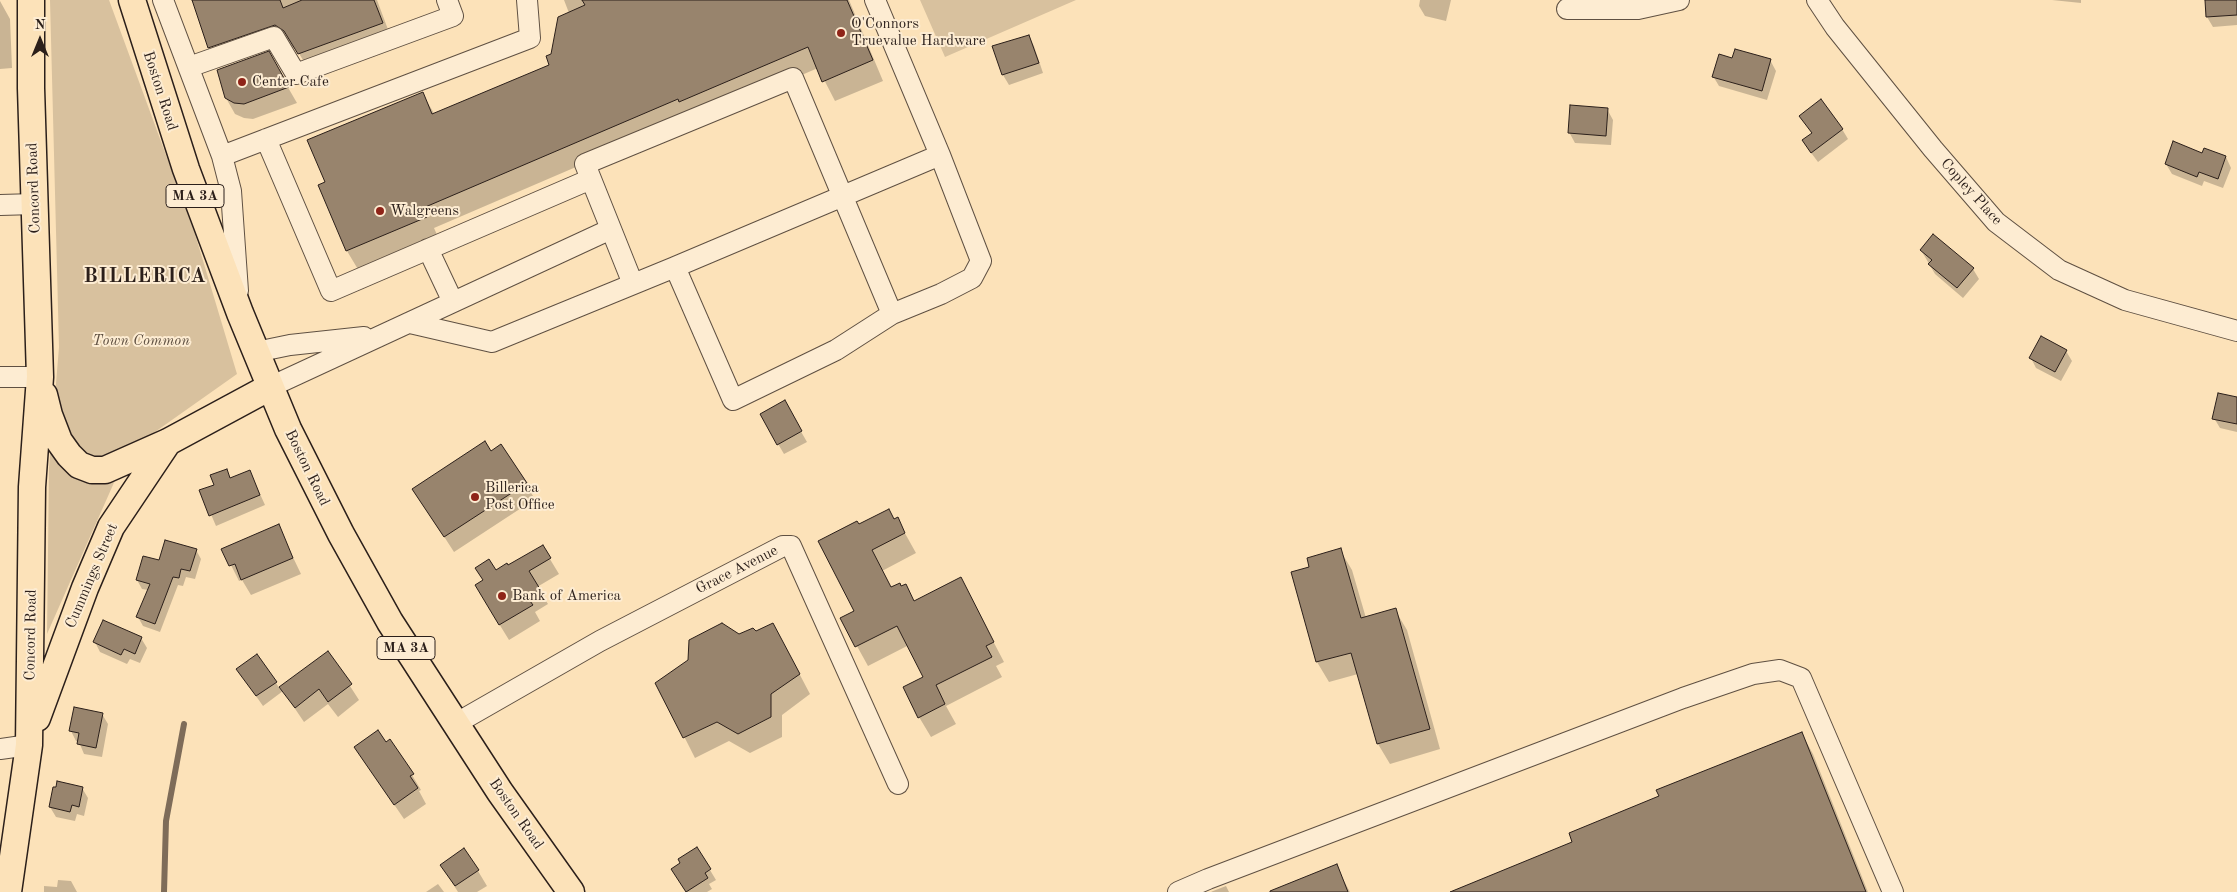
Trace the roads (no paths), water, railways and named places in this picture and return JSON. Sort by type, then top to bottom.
[{"type":"main road","name":"Concord Road","points":[[8,892],[29,745],[32,486],[40,377],[31,0]]},
{"type":"main road","name":"Boston Road","points":[[132,0],[184,164],[240,313],[288,429],[340,534],[390,622],[500,792],[571,892]]},
{"type":"main road","name":"Concord Road","points":[[40,377],[49,415],[59,441],[79,465],[92,470],[105,470],[168,442]]},
{"type":"main road","name":"Cummings Street","points":[[29,745],[42,702],[85,588],[111,527],[168,442],[270,387]]},
{"type":"street","points":[[163,0],[222,156],[231,191],[240,313]]},
{"type":"street","points":[[189,67],[274,37],[296,74],[453,16],[447,0]]},
{"type":"street","points":[[222,156],[530,38],[527,0]]},
{"type":"street","points":[[676,267],[733,400],[836,350],[892,314],[942,294],[972,278],[981,261],[940,155],[875,0]]},
{"type":"street","points":[[1567,9],[1638,9],[1679,0]]},
{"type":"street","name":"Copley Place","points":[[1817,0],[1835,27],[1933,149],[1996,222],[2059,270],[2125,300],[2237,332]]},
{"type":"street","points":[[633,284],[585,164],[793,78],[892,314]]},
{"type":"street","points":[[266,139],[331,291],[591,179]]},
{"type":"street","points":[[410,322],[492,342],[676,267],[940,155]]},
{"type":"street","points":[[0,205],[35,204]]},
{"type":"street","points":[[270,387],[611,229]]},
{"type":"street","points":[[428,249],[453,302]]},
{"type":"street","points":[[256,352],[290,345],[381,336]]},
{"type":"street","points":[[0,377],[40,377]]},
{"type":"street","name":"Grace Avenue","points":[[456,724],[600,641],[783,546],[791,546],[898,784]]},
{"type":"street","points":[[1178,892],[1683,698],[1753,674],[1780,670],[1801,678],[1892,892]]},
{"type":"street","points":[[0,748],[29,745]]},
{"type":"waterway","points":[[164,892],[166,821],[184,724]]},
{"type":"place","name":"O'Connors Truevalue Hardware","points":[[841,33]]},
{"type":"place","name":"Center Cafe","points":[[242,82]]},
{"type":"place","name":"Walgreens","points":[[380,211]]},
{"type":"place","name":"Billerica Post Office","points":[[475,497]]},
{"type":"place","name":"Bank of America","points":[[502,596]]},
{"type":"district","name":"BILLERICA","points":[[145,277]]},
{"type":"park label","name":"Town Common","points":[[141,341]]}]
